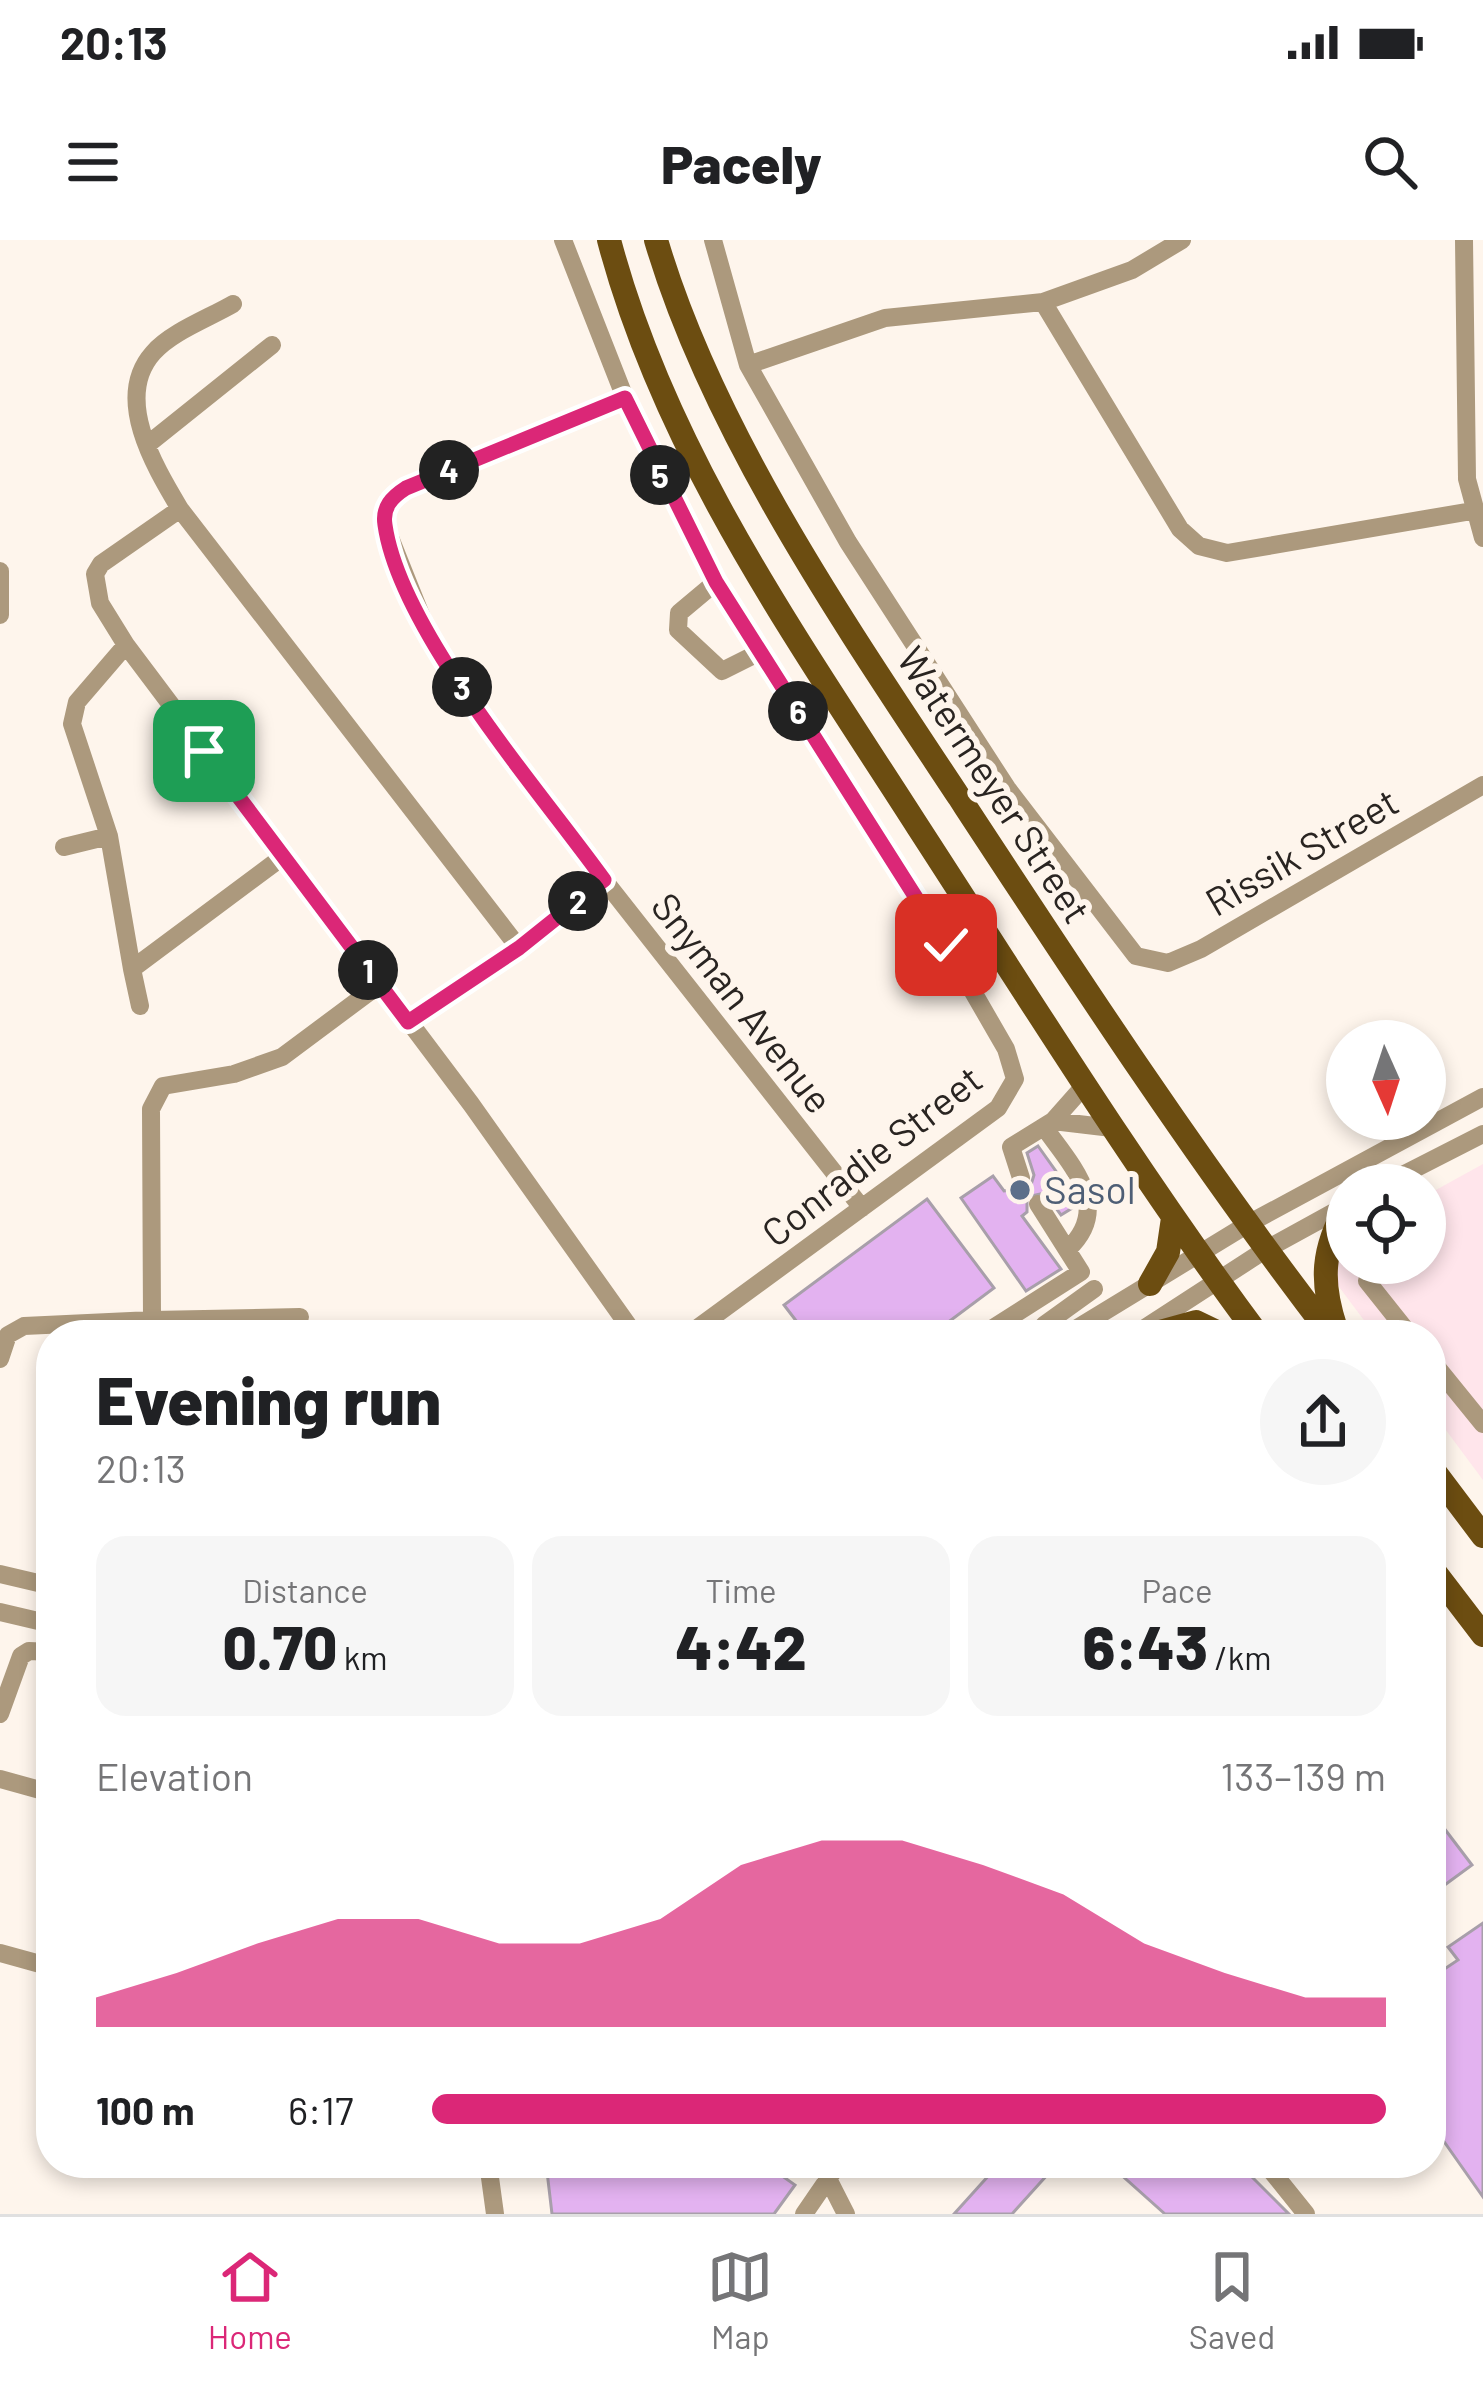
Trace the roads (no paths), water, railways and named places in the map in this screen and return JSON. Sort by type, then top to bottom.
[{"type":"main road","points":[[609,240],[668,404],[746,560],[1084,1086],[1247,1320]]},
{"type":"main road","name":"Watermeyer Street","points":[[656,240],[722,400],[846,626],[1125,1050],[1265,1250],[1322,1320]]},
{"type":"main road","points":[[1150,1284],[1168,1252],[1173,1218]]},
{"type":"main road","points":[[1326,1255],[1324,1285],[1331,1320]]},
{"type":"main road","points":[[1446,1487],[1483,1537]]},
{"type":"main road","points":[[1446,1587],[1483,1635]]},
{"type":"street","name":"Conradie Street","points":[[563,240],[625,398],[716,582],[946,945],[1013,1065],[1012,1091],[998,1108],[709,1320]]},
{"type":"street","points":[[712,240],[748,365],[885,318],[1043,302],[1132,270],[1182,240]]},
{"type":"street","points":[[1464,240],[1472,511],[1483,538]]},
{"type":"street","points":[[1043,302],[1180,529],[1199,547],[1253,551],[1472,511]]},
{"type":"street","points":[[233,304],[154,350],[142,370],[136,395],[147,445],[180,509],[519,948]]},
{"type":"street","points":[[147,445],[272,345]]},
{"type":"street","name":"Rissik Street","points":[[748,365],[860,562],[994,770],[1117,938],[1150,962],[1168,963],[1201,949],[1483,785]]},
{"type":"street","name":"Snyman Avenue","points":[[625,398],[391,498],[386,510],[397,561],[435,650],[604,880],[862,1208]]},
{"type":"street","points":[[180,509],[101,564],[95,574],[100,603],[281,858],[380,984],[624,1320]]},
{"type":"street","points":[[0,571],[0,615]]},
{"type":"street","points":[[716,582],[679,613],[678,630],[722,671],[762,651]]},
{"type":"street","points":[[126,645],[73,715],[75,736],[110,836],[140,1006]]},
{"type":"street","points":[[64,847],[110,836]]},
{"type":"street","points":[[131,969],[281,858]]},
{"type":"street","points":[[408,1022],[519,948],[604,880]]},
{"type":"street","points":[[152,1320],[153,1096],[178,1080],[234,1074],[282,1057],[380,984]]},
{"type":"street","points":[[1021,1178],[1011,1148],[1048,1124],[1084,1086]]},
{"type":"street","points":[[1091,1320],[1248,1224],[1483,1097]]},
{"type":"street","points":[[1048,1124],[1112,1128]]},
{"type":"street","points":[[1048,1124],[1088,1196],[1084,1230],[1068,1249]]},
{"type":"street","points":[[1424,1164],[1483,1134]]},
{"type":"street","points":[[1038,1204],[1109,1309]]},
{"type":"street","points":[[1157,1320],[1265,1250],[1326,1217]]},
{"type":"street","points":[[1006,1320],[1081,1272]]},
{"type":"street","points":[[1368,1284],[1398,1320]]},
{"type":"street","points":[[1058,1320],[1094,1289]]},
{"type":"street","points":[[1032,1304],[1041,1320]]},
{"type":"street","points":[[274,1320],[299,1317]]},
{"type":"street","points":[[0,1359],[8,1336],[24,1326],[36,1325]]},
{"type":"street","points":[[1446,1378],[1483,1424]]},
{"type":"street","points":[[0,1574],[36,1582]]},
{"type":"street","points":[[0,1612],[36,1620]]},
{"type":"street","points":[[0,1714],[21,1656],[36,1651]]},
{"type":"street","points":[[0,1779],[36,1789]]},
{"type":"street","points":[[0,1953],[36,1963]]},
{"type":"street","points":[[490,2178],[495,2214]]},
{"type":"street","points":[[804,2214],[824,2178]]},
{"type":"street","points":[[833,2178],[846,2214]]},
{"type":"street","points":[[1277,2178],[1306,2214]]},
{"type":"place","name":"Sasol","points":[[1020,1190]]}]
